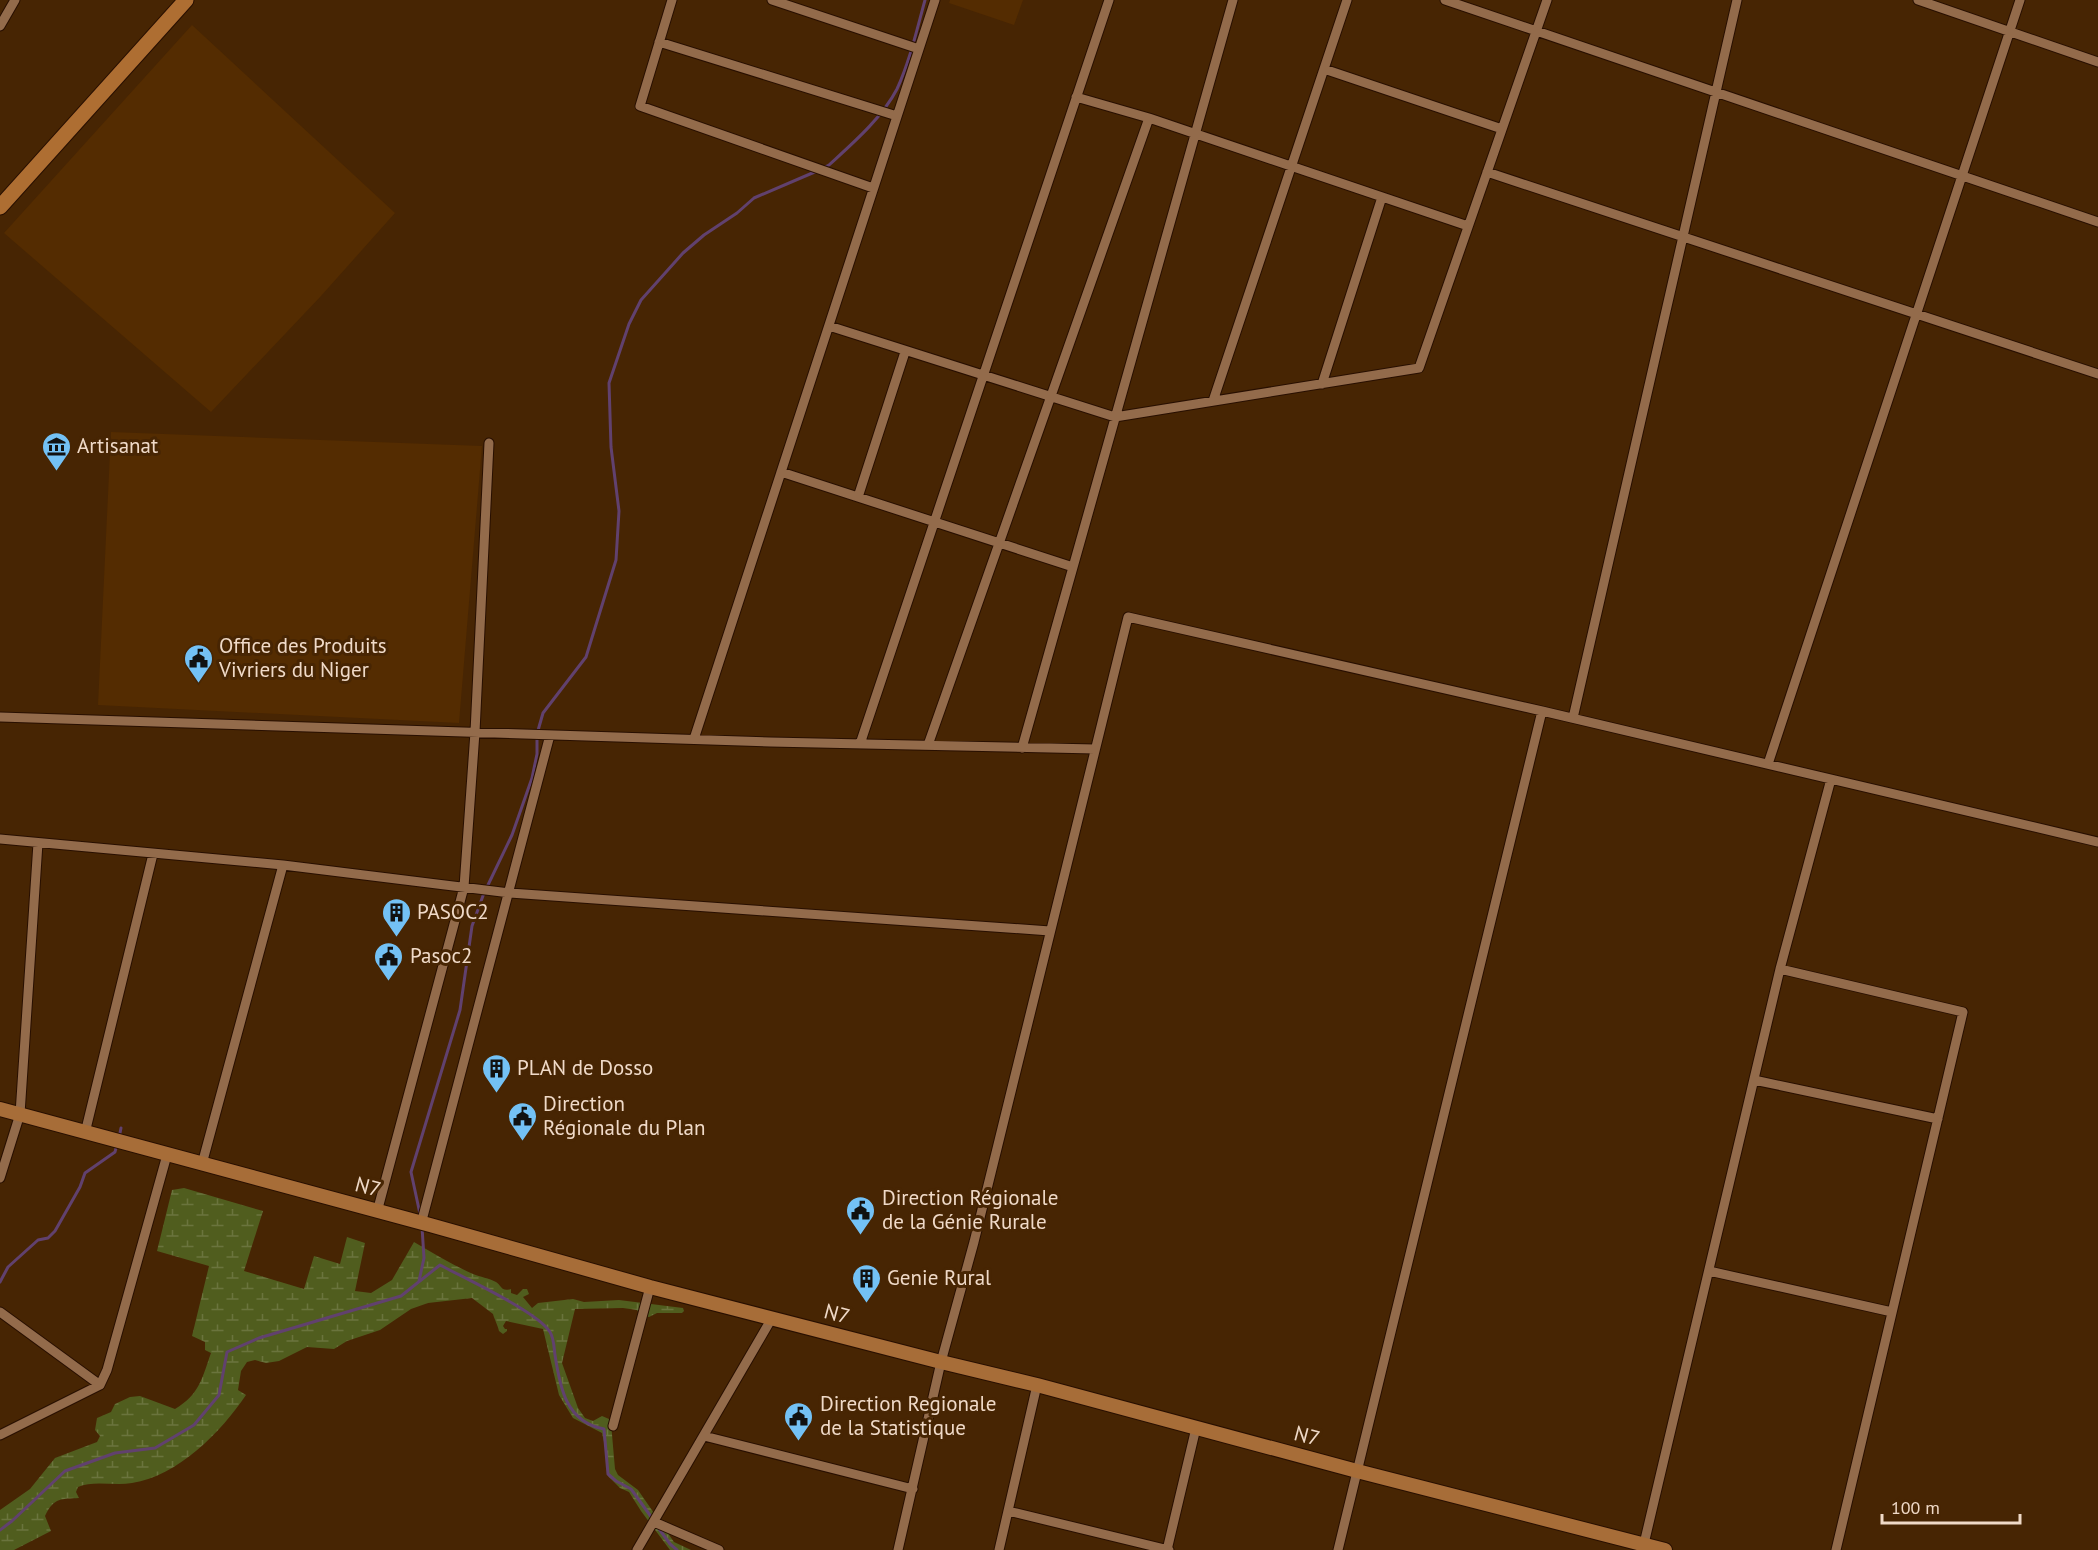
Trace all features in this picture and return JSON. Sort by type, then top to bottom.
[{"type":"highway","points":[[0,207],[186,0]]},
{"type":"main road","name":"N7","points":[[0,1109],[651,1287],[1037,1385],[1643,1547],[1665,1550]]},
{"type":"street","points":[[0,26],[15,0]]},
{"type":"street","points":[[672,0],[640,106],[873,188]]},
{"type":"street","points":[[772,0],[919,49]]},
{"type":"street","points":[[694,739],[935,0]]},
{"type":"street","points":[[860,744],[1109,0]]},
{"type":"street","points":[[1022,748],[1233,0]]},
{"type":"street","points":[[1213,401],[1347,0]]},
{"type":"street","points":[[1445,0],[2098,222]]},
{"type":"street","points":[[829,326],[1115,417],[1419,368],[1547,0]]},
{"type":"street","points":[[1573,718],[1737,0]]},
{"type":"street","points":[[1918,0],[2098,62]]},
{"type":"street","points":[[1768,764],[2020,0]]},
{"type":"street","points":[[659,42],[897,116]]},
{"type":"street","points":[[1324,69],[1502,129]]},
{"type":"street","points":[[1076,97],[1149,118],[1468,226]]},
{"type":"street","points":[[928,745],[1149,118]]},
{"type":"street","points":[[1487,172],[2098,374]]},
{"type":"street","points":[[1322,384],[1382,196]]},
{"type":"street","points":[[858,497],[905,352]]},
{"type":"street","points":[[377,1212],[464,887],[475,732],[489,443]]},
{"type":"street","points":[[781,472],[1073,567]]},
{"type":"street","points":[[898,1550],[941,1362],[974,1242],[1128,617],[1573,718],[2098,842]]},
{"type":"street","points":[[1338,1550],[1542,711]]},
{"type":"street","points":[[0,717],[550,735],[1095,749]]},
{"type":"street","points":[[421,1224],[550,735]]},
{"type":"street","points":[[1643,1547],[1780,969],[1831,779]]},
{"type":"street","points":[[0,839],[283,865],[510,893],[1050,932]]},
{"type":"street","points":[[0,1178],[20,1114],[38,843]]},
{"type":"street","points":[[85,1133],[153,854]]},
{"type":"street","points":[[202,1164],[283,865]]},
{"type":"street","points":[[1780,969],[1964,1012],[1836,1550]]},
{"type":"street","points":[[1754,1080],[1938,1119]]},
{"type":"street","points":[[0,1435],[100,1384],[107,1370],[167,1155]]},
{"type":"street","points":[[1709,1271],[1892,1312]]},
{"type":"street","points":[[613,1426],[651,1287]]},
{"type":"street","points":[[0,1312],[100,1384]]},
{"type":"street","points":[[637,1550],[772,1318]]},
{"type":"street","points":[[999,1550],[1037,1385]]},
{"type":"street","points":[[1008,1511],[1168,1550],[1196,1428]]},
{"type":"street","points":[[704,1436],[913,1489]]},
{"type":"street","points":[[654,1522],[719,1550]]},
{"type":"shaded area","points":[[950,0],[1023,0],[1014,25],[949,3]]},
{"type":"shaded area","points":[[192,25],[395,213],[321,296],[211,412],[4,233]]},
{"type":"shaded area","points":[[111,432],[482,446],[459,723],[98,705]]},
{"type":"green space","points":[[184,1188],[263,1211],[244,1271],[304,1289],[314,1256],[340,1264],[347,1237],[365,1243],[355,1291],[371,1293],[392,1280],[414,1242],[465,1270],[496,1282],[503,1289],[511,1289],[511,1293],[517,1295],[523,1289],[527,1289],[529,1294],[523,1297],[532,1308],[538,1303],[573,1299],[584,1302],[619,1300],[683,1308],[682,1313],[657,1313],[649,1317],[640,1315],[637,1310],[623,1308],[575,1309],[562,1363],[578,1408],[585,1418],[593,1421],[602,1416],[609,1419],[611,1423],[615,1469],[618,1475],[638,1490],[674,1542],[691,1550],[670,1550],[629,1492],[620,1488],[608,1476],[602,1433],[573,1418],[559,1395],[543,1329],[506,1321],[503,1326],[507,1331],[503,1334],[499,1331],[493,1314],[472,1298],[428,1303],[411,1309],[380,1330],[347,1341],[334,1349],[307,1347],[279,1361],[247,1362],[241,1371],[238,1390],[246,1395],[211,1437],[182,1462],[149,1479],[132,1483],[90,1484],[78,1487],[76,1492],[79,1498],[59,1500],[48,1510],[45,1516],[51,1531],[14,1550],[0,1550],[0,1510],[30,1489],[55,1458],[97,1442],[100,1436],[95,1430],[97,1418],[111,1412],[115,1404],[130,1397],[140,1396],[175,1409],[190,1397],[199,1385],[211,1353],[205,1350],[205,1342],[192,1336],[209,1266],[157,1251],[172,1190]]},
{"type":"waterway","points":[[823,168],[866,130],[891,100],[906,67],[925,0]]},
{"type":"waterway","points":[[487,887],[512,835],[532,778],[537,754],[537,734],[543,713],[586,657],[616,560],[619,511],[611,447],[609,383],[629,324],[641,300],[683,253],[704,235],[737,213],[754,198],[817,171]]},
{"type":"waterway","points":[[420,1214],[411,1172],[460,1010],[472,926],[484,893]]},
{"type":"waterway","points":[[119,1138],[121,1128]]},
{"type":"waterway","points":[[0,1282],[8,1267],[38,1240],[48,1238],[55,1231],[80,1187],[85,1173],[115,1152],[117,1144]]},
{"type":"waterway","points":[[419,1281],[424,1258],[422,1227]]},
{"type":"waterway","points":[[0,1530],[65,1471],[115,1453],[155,1448],[194,1425],[219,1395],[227,1352],[259,1338],[401,1296],[440,1265],[516,1305],[543,1324],[550,1332],[559,1380],[567,1402],[581,1419],[604,1429],[608,1474],[631,1489],[652,1518]]},
{"type":"waterway","points":[[657,1526],[677,1550]]},
{"type":"place","name":"Artisanat","points":[[56,472]]},
{"type":"place","name":"Office des Produits Vivriers du Niger","points":[[198,684]]},
{"type":"place","name":"PASOC2","points":[[396,938]]},
{"type":"place","name":"Pasoc2","points":[[389,982]]},
{"type":"place","name":"PLAN de Dosso","points":[[496,1094]]},
{"type":"place","name":"Direction Régionale du Plan","points":[[522,1142]]},
{"type":"place","name":"Direction Régionale de la Génie Rurale","points":[[861,1236]]},
{"type":"place","name":"Genie Rural","points":[[866,1304]]},
{"type":"place","name":"Direction Regionale de la Statistique","points":[[799,1442]]}]
